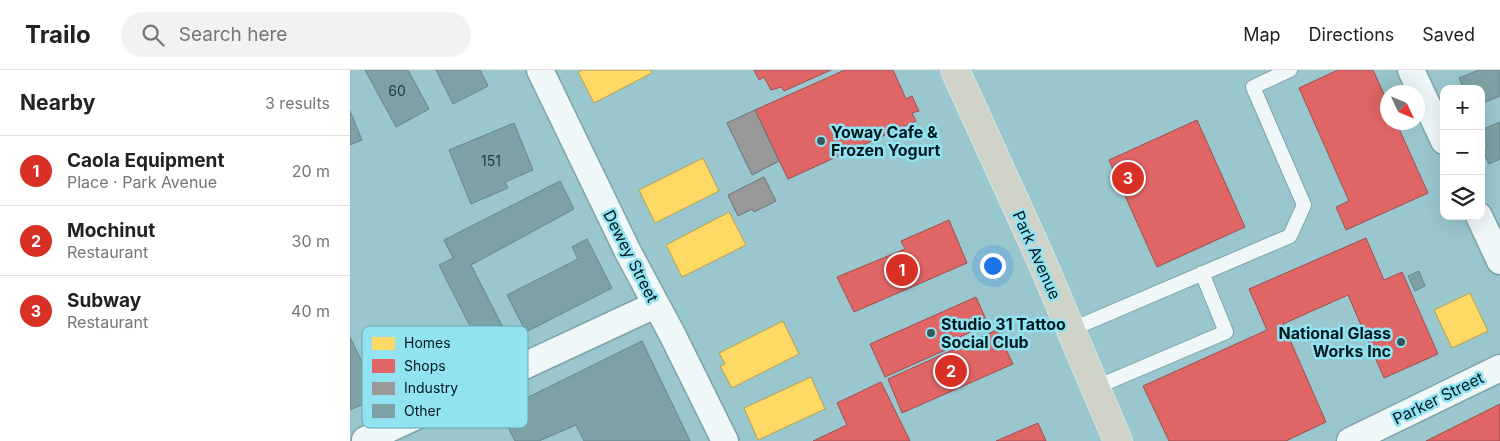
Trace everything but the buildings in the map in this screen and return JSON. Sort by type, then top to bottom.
[{"type":"highway","name":"Park Avenue","points":[[955,70],[1118,441]]},
{"type":"street","name":"Dewey Street","points":[[540,70],[724,441]]},
{"type":"street","points":[[1410,70],[1440,133]]},
{"type":"street","points":[[1481,220],[1500,261]]},
{"type":"street","points":[[528,364],[656,305]]},
{"type":"street","name":"Parker Street","points":[[1350,441],[1500,368]]},
{"type":"street","points":[[365,440],[391,428]]},
{"type":"lane","points":[[1070,330],[1290,236],[1304,205],[1253,87],[1290,70]]},
{"type":"lane","points":[[1094,388],[1226,332],[1202,273]]},
{"type":"place","name":"Yoway Cafe & Frozen Yogurt","points":[[821,141]]},
{"type":"place","name":"Subway","points":[[1128,178]]},
{"type":"place","name":"Caola Equipment","points":[[902,270]]},
{"type":"place","name":"Studio 31 Tattoo Social Club","points":[[931,333]]},
{"type":"place","name":"National Glass Works Inc","points":[[1401,342]]},
{"type":"place","name":"Mochinut","points":[[951,371]]}]
